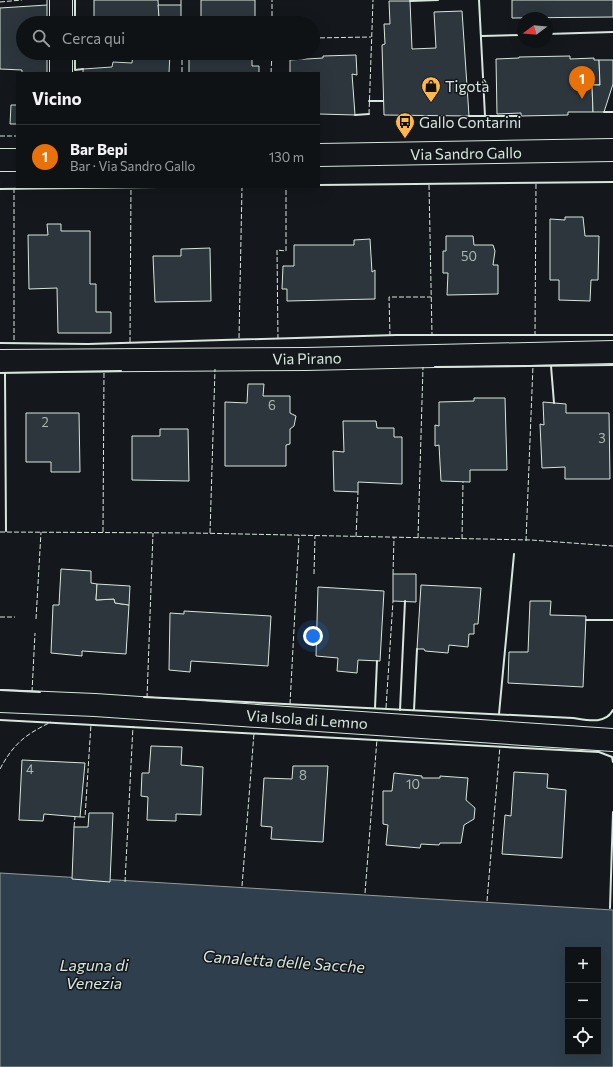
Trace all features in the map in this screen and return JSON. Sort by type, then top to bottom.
[{"type":"street","points":[[61,0],[61,16]]},
{"type":"street","points":[[61,60],[61,72]]},
{"type":"street","name":"Via Sandro Gallo","points":[[320,155],[613,150]]},
{"type":"street","points":[[0,160],[16,160]]},
{"type":"street","name":"Via Pirano","points":[[0,360],[306,359],[613,352]]},
{"type":"street","name":"Via Isola di Lemno","points":[[0,701],[103,706],[613,740]]},
{"type":"water","name":"Laguna di Venezia","points":[[0,873],[613,910],[613,1067],[0,1067]]},
{"type":"building","points":[[94,0],[158,0],[159,16],[94,16]]},
{"type":"building","points":[[201,0],[255,0],[255,16],[201,16]]},
{"type":"building","points":[[512,0],[613,0],[613,17],[553,18],[553,12],[517,12],[517,18],[512,18]]},
{"type":"building","points":[[389,1],[410,1],[412,49],[436,48],[434,12],[462,11],[469,116],[384,115],[382,45],[385,44],[384,24],[390,24]]},
{"type":"building","points":[[47,5],[47,16],[16,16],[16,60],[47,60],[47,72],[22,72],[22,70],[0,69],[0,8]]},
{"type":"building","points":[[158,5],[181,5],[181,16],[159,16]]},
{"type":"building","points":[[356,55],[357,75],[352,74],[355,115],[320,114],[320,72],[290,72],[290,60],[320,60],[323,56]]},
{"type":"building","points":[[570,56],[570,59],[594,58],[594,60],[599,60],[600,85],[592,85],[593,112],[568,112],[568,115],[521,116],[521,113],[497,114],[496,59]]},
{"type":"building","points":[[132,60],[170,60],[169,72],[83,72],[83,69],[112,67],[113,62],[132,63]]},
{"type":"building","points":[[189,60],[252,60],[252,66],[259,66],[259,72],[189,72]]},
{"type":"building","points":[[599,60],[613,60],[613,84],[604,112],[593,112],[592,85],[600,85]]},
{"type":"building","points":[[11,105],[16,105],[16,124],[10,124]]},
{"type":"building","points":[[565,217],[583,217],[585,236],[599,236],[598,280],[591,280],[590,301],[559,300],[559,280],[550,280],[550,219],[565,220]]},
{"type":"building","points":[[47,224],[61,224],[61,231],[90,231],[90,284],[96,284],[96,312],[111,312],[111,333],[58,333],[57,288],[29,289],[28,235],[48,235]]},
{"type":"building","points":[[446,236],[473,236],[474,245],[493,245],[495,251],[493,265],[498,265],[498,294],[447,295],[448,273],[443,273],[443,251],[446,251]]},
{"type":"building","points":[[370,239],[372,272],[375,270],[375,299],[287,301],[287,289],[282,289],[283,266],[294,266],[294,245],[354,245],[354,240]]},
{"type":"building","points":[[210,248],[211,301],[155,302],[153,256],[181,256],[181,249]]},
{"type":"building","points":[[248,384],[264,384],[263,396],[290,396],[290,413],[296,416],[294,426],[290,429],[290,444],[286,445],[286,466],[225,466],[225,402],[247,403]]},
{"type":"building","points":[[474,398],[505,398],[507,470],[470,470],[470,482],[441,481],[439,445],[435,446],[435,425],[439,426],[439,402],[474,401]]},
{"type":"building","points":[[543,402],[566,404],[566,413],[609,413],[610,479],[565,479],[565,467],[542,468],[540,424],[544,425]]},
{"type":"building","points":[[26,413],[79,413],[80,472],[51,472],[51,462],[26,462]]},
{"type":"building","points":[[343,421],[376,421],[377,428],[394,428],[394,437],[402,437],[402,484],[358,482],[358,492],[334,491],[333,451],[344,452]]},
{"type":"building","points":[[160,429],[188,429],[189,481],[132,480],[132,436],[160,436]]},
{"type":"building","points":[[61,569],[91,571],[91,583],[97,584],[96,600],[114,599],[115,603],[129,605],[126,654],[82,651],[82,656],[51,653],[53,605],[59,605]]},
{"type":"building","points":[[393,574],[416,574],[416,602],[393,601]]},
{"type":"building","points":[[97,584],[130,586],[129,605],[115,603],[114,599],[96,600]]},
{"type":"building","points":[[421,585],[481,588],[478,624],[474,624],[474,634],[469,634],[468,647],[449,645],[448,653],[417,649]]},
{"type":"building","points":[[318,587],[384,591],[380,661],[358,660],[357,673],[337,671],[338,658],[316,656]]},
{"type":"building","points":[[530,601],[551,601],[550,615],[586,616],[583,687],[508,683],[509,652],[528,652]]},
{"type":"building","points":[[184,611],[271,616],[268,666],[191,661],[190,672],[169,670],[170,613],[184,614]]},
{"type":"building","points":[[151,746],[182,747],[181,765],[203,767],[201,815],[176,814],[176,821],[147,820],[148,797],[141,796],[142,773],[149,773]]},
{"type":"building","points":[[22,760],[85,763],[80,817],[44,814],[43,821],[19,820]]},
{"type":"building","points":[[293,766],[328,766],[323,842],[271,839],[272,827],[261,826],[264,778],[292,779]]},
{"type":"building","points":[[514,772],[548,774],[547,788],[566,790],[562,858],[502,854],[505,815],[511,816]]},
{"type":"building","points":[[394,773],[422,776],[422,778],[440,778],[440,776],[468,778],[466,800],[475,808],[474,819],[464,825],[461,843],[440,843],[439,845],[421,844],[420,848],[386,845],[388,825],[383,824],[383,791],[392,791]]},
{"type":"building","points":[[89,813],[113,813],[110,882],[72,879],[74,827],[88,827]]},
{"type":"fence","points":[[0,2],[22,0]]},
{"type":"fence","points":[[47,0],[47,5]]},
{"type":"fence","points":[[181,0],[181,5]]},
{"type":"fence","points":[[272,0],[272,16]]},
{"type":"fence","points":[[369,114],[373,0]]},
{"type":"fence","points":[[320,38],[371,37]]},
{"type":"fence","points":[[182,60],[182,72]]},
{"type":"fence","points":[[271,72],[272,60]]},
{"type":"fence","points":[[0,136],[16,136]]},
{"type":"fence","points":[[535,336],[536,183]]},
{"type":"fence","points":[[429,185],[432,335]]},
{"type":"fence","points":[[14,188],[14,343]]},
{"type":"fence","points":[[130,342],[131,188]]},
{"type":"fence","points":[[239,338],[242,188]]},
{"type":"fence","points":[[278,339],[277,250],[286,251],[286,188]]},
{"type":"fence","points":[[390,336],[389,297],[431,297]]},
{"type":"fence","points":[[526,541],[533,365]]},
{"type":"fence","points":[[418,538],[423,367]]},
{"type":"fence","points":[[210,533],[215,369]]},
{"type":"fence","points":[[103,532],[104,371]]},
{"type":"fence","points":[[462,539],[463,482]]},
{"type":"fence","points":[[356,537],[358,492]]},
{"type":"fence","points":[[0,532],[194,533],[531,540],[613,546]]},
{"type":"fence","points":[[36,619],[41,532]]},
{"type":"fence","points":[[147,698],[153,533]]},
{"type":"fence","points":[[290,704],[299,535]]},
{"type":"fence","points":[[314,574],[315,536]]},
{"type":"fence","points":[[393,574],[394,537]]},
{"type":"fence","points":[[386,708],[393,601]]},
{"type":"fence","points":[[0,617],[15,617]]},
{"type":"fence","points":[[32,692],[35,633]]},
{"type":"fence","points":[[0,769],[15,746],[34,731],[51,722]]},
{"type":"fence","points":[[80,817],[85,817],[91,724]]},
{"type":"fence","points":[[125,882],[133,726]]},
{"type":"fence","points":[[242,886],[254,733]]},
{"type":"fence","points":[[365,893],[377,739]]},
{"type":"fence","points":[[487,901],[500,746]]},
{"type":"fence","points":[[74,827],[75,817]]},
{"type":"wall","points":[[75,0],[75,16]]},
{"type":"wall","points":[[410,1],[438,0]]},
{"type":"wall","points":[[479,0],[485,116]]},
{"type":"wall","points":[[553,34],[613,32]]},
{"type":"wall","points":[[482,36],[517,35]]},
{"type":"wall","points":[[75,60],[75,70],[83,69]]},
{"type":"wall","points":[[369,101],[383,101]]},
{"type":"wall","points":[[604,112],[613,112]]},
{"type":"wall","points":[[355,115],[369,114]]},
{"type":"wall","points":[[469,116],[521,116]]},
{"type":"wall","points":[[320,185],[613,182]]},
{"type":"wall","points":[[0,189],[79,188]]},
{"type":"wall","points":[[0,343],[88,344],[396,335],[613,335]]},
{"type":"wall","points":[[435,367],[613,365]]},
{"type":"wall","points":[[551,366],[554,403]]},
{"type":"wall","points":[[0,373],[121,371]]},
{"type":"wall","points":[[5,373],[6,531]]},
{"type":"wall","points":[[499,714],[514,554]]},
{"type":"wall","points":[[400,710],[405,601]]},
{"type":"wall","points":[[586,620],[613,620]]},
{"type":"wall","points":[[414,710],[417,649]]},
{"type":"wall","points":[[375,708],[377,661]]},
{"type":"wall","points":[[0,690],[40,692]]},
{"type":"wall","points":[[144,697],[590,720],[601,720],[610,715],[613,710]]},
{"type":"wall","points":[[0,720],[599,752],[612,757],[613,762]]},
{"type":"wall","points":[[610,908],[613,812]]},
{"type":"place","name":"Bar Bepi","points":[[582,99]]},
{"type":"place","name":"Tigotà","points":[[431,103]]},
{"type":"place","name":"Gallo Contarini","points":[[405,139]]},
{"type":"water label","name":"Canaletta delle Sacche","points":[[284,961]]}]
